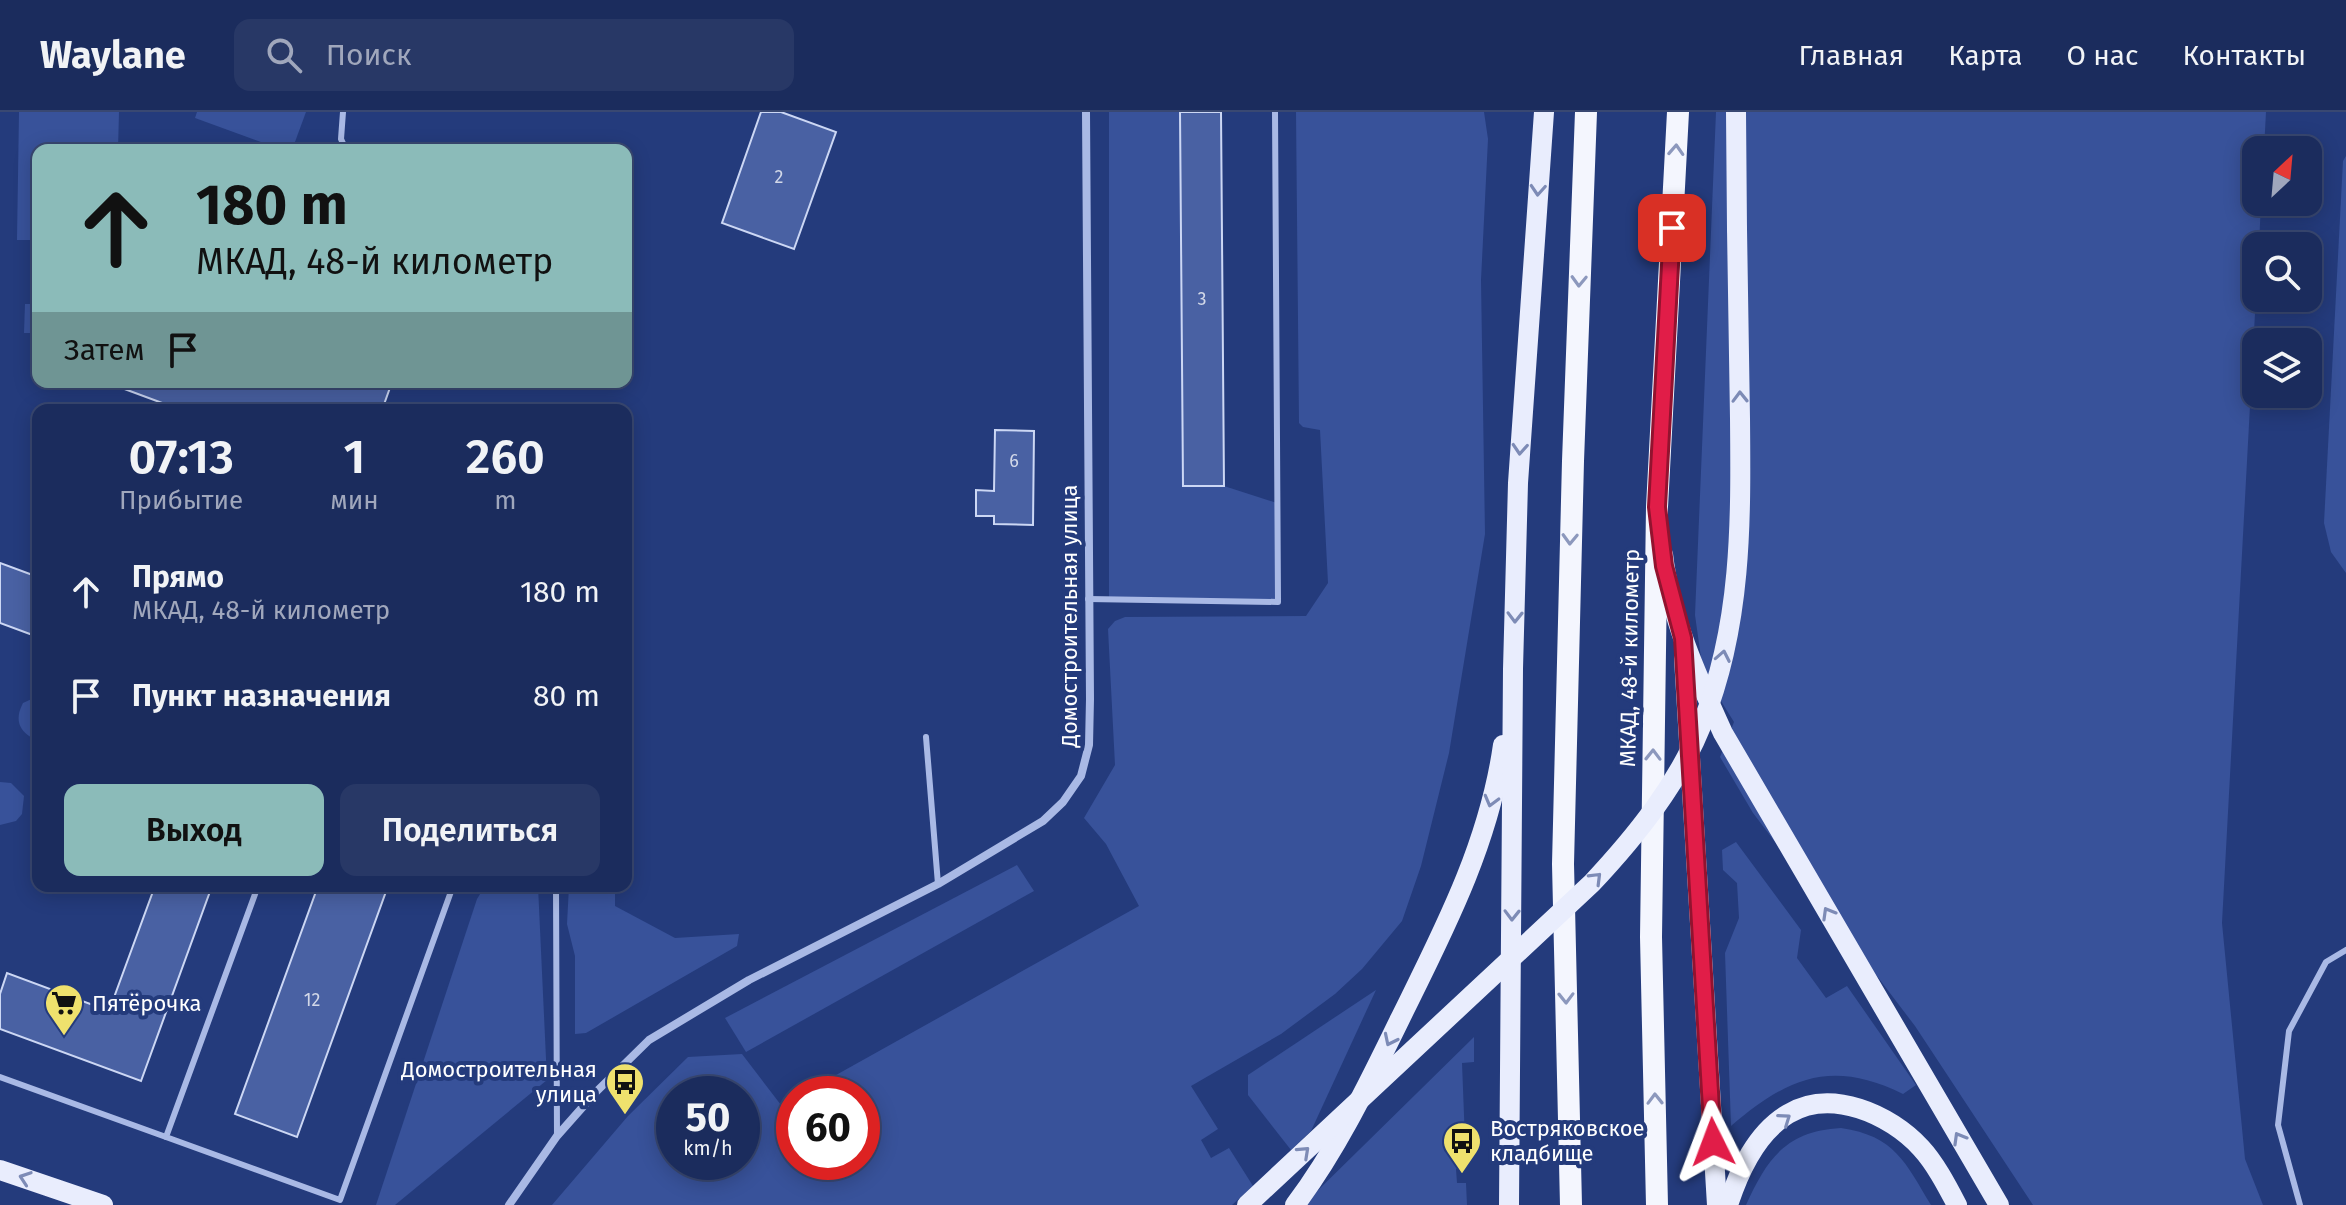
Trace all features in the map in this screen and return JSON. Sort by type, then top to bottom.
[{"type":"highway","points":[[1571,1205],[1563,835],[1586,112]]},
{"type":"highway","name":"МКАД, 48-й километр","points":[[1657,1205],[1651,937],[1657,507],[1678,112]]},
{"type":"main road","points":[[1509,1205],[1513,669],[1518,483],[1544,112]]},
{"type":"main road","points":[[1247,1205],[1592,883],[1650,816],[1682,765],[1702,723],[1720,670],[1733,605],[1741,530],[1736,112]]},
{"type":"main road","points":[[1657,507],[1664,566],[1683,638],[1723,733],[1999,1205]]},
{"type":"main road","points":[[1683,638],[1717,1205]]},
{"type":"main road","points":[[1295,1205],[1365,1090],[1457,903],[1481,840],[1498,775],[1513,669]]},
{"type":"main road","points":[[1728,1205],[1740,1169],[1763,1137],[1788,1114],[1825,1103],[1856,1107],[1892,1122],[1923,1149],[1957,1205]]},
{"type":"main road","points":[[0,1170],[103,1205]]},
{"type":"street","name":"Домостроительная улица","points":[[509,1205],[557,1136],[649,1040],[749,980],[938,884],[1043,821],[1063,802],[1081,776],[1089,745],[1086,112]]},
{"type":"lane","points":[[343,112],[343,144]]},
{"type":"lane","points":[[1088,599],[1278,602],[1275,112]]},
{"type":"lane","points":[[926,737],[938,884]]},
{"type":"lane","points":[[166,1137],[256,892]]},
{"type":"lane","points":[[0,1077],[340,1200],[451,892]]},
{"type":"lane","points":[[556,892],[557,1136]]},
{"type":"lane","points":[[2300,1205],[2278,1125],[2289,1031],[2326,962],[2346,950]]},
{"type":"shaded area","points":[[19,112],[119,112],[118,144],[32,144],[32,240],[17,240]]},
{"type":"shaded area","points":[[197,112],[306,112],[294,144],[266,144],[195,118]]},
{"type":"shaded area","points":[[1109,112],[1180,112],[1183,486],[1224,486],[1277,503],[1278,602],[1109,599]]},
{"type":"shaded area","points":[[1296,112],[1484,112],[1488,139],[1481,280],[1485,534],[1449,753],[1421,866],[1402,921],[1362,969],[1335,994],[1281,1034],[1191,1086],[1218,1129],[1201,1140],[1211,1158],[1229,1148],[1253,1186],[1232,1205],[552,1205],[628,1116],[656,1088],[656,1180],[760,1180],[760,1078],[776,1098],[776,1180],[880,1180],[880,1076],[834,1076],[1139,906],[1106,844],[1084,818],[1115,765],[1108,629],[1115,621],[1125,617],[1306,616],[1328,583],[1320,430],[1303,427],[1299,423]]},
{"type":"shaded area","points":[[1716,112],[2266,112],[2265,136],[2242,136],[2242,216],[2260,216],[2260,232],[2242,232],[2242,312],[2255,312],[2254,328],[2242,328],[2242,408],[2250,408],[2222,923],[2245,1159],[2263,1205],[2033,1205],[1915,1026],[1753,813],[1720,757],[1734,722],[1703,672],[1695,615]]},
{"type":"shaded area","points":[[2346,156],[2346,573],[2331,552],[2324,523],[2343,161]]},
{"type":"shaded area","points":[[25,304],[32,304],[32,333],[24,333]]},
{"type":"shaded area","points":[[32,699],[32,737],[20,725],[23,703]]},
{"type":"shaded area","points":[[0,782],[11,783],[24,796],[22,814],[16,821],[0,825]]},
{"type":"shaded area","points":[[1736,842],[1801,930],[1797,958],[1826,998],[1847,986],[1916,1085],[1903,1094],[1854,1077],[1812,1078],[1772,1095],[1731,1126],[1725,953],[1739,918],[1737,883],[1723,870],[1722,850]]},
{"type":"shaded area","points":[[1017,865],[1034,891],[746,1052],[725,1018]]},
{"type":"shaded area","points":[[481,892],[538,892],[547,1080],[395,1205],[376,1205]]},
{"type":"shaded area","points":[[569,892],[615,892],[615,906],[675,938],[739,934],[737,946],[586,1033],[575,1034],[575,956],[567,924]]},
{"type":"shaded area","points":[[1376,990],[1311,1131],[1291,1150],[1248,1095],[1248,1075]]},
{"type":"shaded area","points":[[1474,1037],[1474,1062],[1462,1063],[1466,1167],[1456,1169],[1457,1183],[1466,1183],[1467,1205],[1303,1205]]},
{"type":"shaded area","points":[[742,1054],[759,1076],[669,1076],[688,1057]]},
{"type":"shaded area","points":[[1841,1128],[1874,1137],[1896,1153],[1931,1205],[1746,1205],[1762,1174],[1781,1150],[1806,1135]]},
{"type":"building","points":[[761,112],[781,112],[836,132],[794,249],[722,223]]},
{"type":"building","points":[[1180,112],[1221,112],[1224,486],[1183,486]]},
{"type":"building","points":[[122,388],[390,388],[384,404],[165,404]]},
{"type":"building","points":[[995,430],[1034,431],[1033,525],[994,524],[994,516],[976,516],[976,490],[994,491]]},
{"type":"building","points":[[0,563],[32,575],[32,635],[0,623]]},
{"type":"building","points":[[153,892],[210,892],[141,1081],[0,1029],[0,994],[7,973],[109,1011]]},
{"type":"building","points":[[316,892],[386,892],[297,1137],[235,1114]]},
{"type":"place","name":"Пятёрочка","points":[[64,1037]]},
{"type":"place","name":"Домостроительная улица","points":[[625,1116]]},
{"type":"place","name":"Востряковское кладбище","points":[[1462,1175]]},
{"type":"route","points":[[1672,228],[1657,507],[1664,566],[1683,638],[1713,1142]]}]
